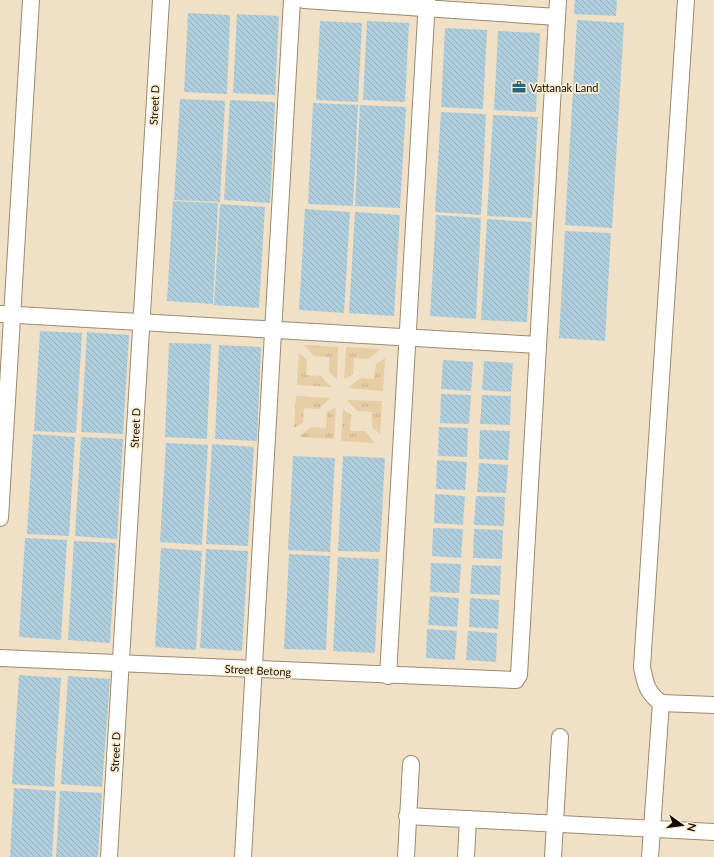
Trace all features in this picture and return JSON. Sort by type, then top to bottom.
[{"type":"street","points":[[0,518],[6,315],[31,0]]},
{"type":"street","name":"Street D","points":[[109,857],[161,0]]},
{"type":"street","points":[[243,857],[292,0]]},
{"type":"street","points":[[304,0],[427,4],[557,17]]},
{"type":"street","points":[[6,315],[538,345],[558,0]]},
{"type":"street","points":[[686,0],[642,667],[645,685],[652,696],[661,703],[714,705]]},
{"type":"street","points":[[388,676],[427,4]]},
{"type":"street","name":"Street Betong","points":[[0,658],[388,676],[516,680],[519,668],[538,345]]},
{"type":"street","points":[[650,857],[661,703]]},
{"type":"street","points":[[553,857],[560,737]]},
{"type":"street","points":[[406,857],[407,816],[411,764]]},
{"type":"street","points":[[407,816],[714,832]]},
{"type":"street","points":[[466,857],[468,819]]},
{"type":"green space","points":[[304,345],[338,347],[337,379],[329,372],[329,357],[314,356]]},
{"type":"green space","points":[[346,347],[380,349],[369,359],[354,358],[353,374],[344,379]]},
{"type":"green space","points":[[299,353],[307,360],[306,375],[321,376],[331,387],[297,385]]},
{"type":"green space","points":[[385,358],[383,391],[348,388],[360,378],[374,379],[376,364]]},
{"type":"green space","points":[[296,396],[330,398],[319,409],[304,408],[303,423],[294,428]]},
{"type":"green space","points":[[347,400],[382,401],[380,434],[372,427],[372,412],[357,411]]},
{"type":"green space","points":[[336,407],[334,439],[299,437],[311,427],[326,428],[327,412]]},
{"type":"green space","points":[[343,409],[351,415],[350,431],[365,431],[375,443],[341,441]]},
{"type":"building","points":[[575,0],[617,0],[616,16],[574,14]]},
{"type":"building","points":[[188,13],[230,15],[227,94],[184,92]]},
{"type":"building","points":[[237,14],[279,16],[275,95],[233,93]]},
{"type":"building","points":[[577,20],[624,23],[612,228],[565,225]]},
{"type":"building","points":[[320,21],[362,23],[358,102],[316,100]]},
{"type":"building","points":[[367,21],[409,23],[405,102],[363,100]]},
{"type":"building","points":[[445,28],[487,30],[483,109],[441,107]]},
{"type":"building","points":[[498,31],[540,33],[536,112],[494,110]]},
{"type":"building","points":[[180,99],[225,101],[220,202],[174,200]]},
{"type":"building","points":[[230,100],[275,102],[270,203],[224,200]]},
{"type":"building","points":[[313,103],[358,105],[353,206],[308,204]]},
{"type":"building","points":[[360,105],[406,107],[400,208],[355,206]]},
{"type":"building","points":[[441,112],[486,114],[481,215],[435,212]]},
{"type":"building","points":[[493,115],[538,117],[532,218],[487,216]]},
{"type":"building","points":[[173,201],[218,203],[213,304],[167,301]]},
{"type":"building","points":[[220,204],[265,207],[259,308],[214,305]]},
{"type":"building","points":[[305,209],[350,212],[344,313],[299,310]]},
{"type":"building","points":[[355,212],[400,215],[394,316],[349,313]]},
{"type":"building","points":[[436,215],[481,218],[476,319],[430,316]]},
{"type":"building","points":[[487,219],[532,222],[527,322],[481,320]]},
{"type":"building","points":[[565,231],[611,233],[605,341],[559,338]]},
{"type":"building","points":[[40,331],[82,333],[76,433],[34,431]]},
{"type":"building","points":[[87,332],[129,335],[123,434],[81,432]]},
{"type":"building","points":[[169,343],[211,344],[207,439],[165,437]]},
{"type":"building","points":[[219,345],[261,347],[257,441],[215,439]]},
{"type":"building","points":[[443,360],[473,362],[471,391],[441,389]]},
{"type":"building","points":[[484,361],[513,363],[511,392],[482,390]]},
{"type":"building","points":[[441,394],[471,395],[469,424],[440,423]]},
{"type":"building","points":[[482,395],[511,396],[510,425],[480,424]]},
{"type":"building","points":[[439,427],[468,428],[467,457],[438,456]]},
{"type":"building","points":[[480,430],[510,431],[508,460],[479,459]]},
{"type":"building","points":[[33,434],[75,437],[69,536],[27,534]]},
{"type":"building","points":[[81,437],[123,439],[117,539],[75,536]]},
{"type":"building","points":[[166,443],[208,445],[202,545],[160,542]]},
{"type":"building","points":[[212,444],[254,447],[248,546],[206,544]]},
{"type":"building","points":[[293,456],[335,458],[330,552],[288,550]]},
{"type":"building","points":[[343,456],[385,458],[380,552],[338,551]]},
{"type":"building","points":[[437,460],[467,462],[465,490],[436,489]]},
{"type":"building","points":[[479,463],[508,465],[506,493],[477,492]]},
{"type":"building","points":[[435,494],[465,496],[463,525],[434,523]]},
{"type":"building","points":[[476,496],[505,497],[504,526],[474,525]]},
{"type":"building","points":[[433,528],[463,529],[461,558],[432,556]]},
{"type":"building","points":[[474,529],[503,530],[502,559],[473,558]]},
{"type":"building","points":[[25,538],[67,540],[61,640],[19,637]]},
{"type":"building","points":[[74,541],[116,543],[110,643],[68,640]]},
{"type":"building","points":[[161,548],[202,551],[196,650],[155,647]]},
{"type":"building","points":[[206,549],[248,551],[242,651],[200,648]]},
{"type":"building","points":[[289,554],[330,556],[326,650],[284,649]]},
{"type":"building","points":[[338,557],[379,559],[375,653],[333,651]]},
{"type":"building","points":[[431,563],[461,564],[459,593],[430,592]]},
{"type":"building","points":[[472,565],[501,566],[500,595],[470,594]]},
{"type":"building","points":[[430,596],[459,598],[457,627],[428,625]]},
{"type":"building","points":[[470,598],[499,600],[498,629],[469,627]]},
{"type":"building","points":[[427,629],[457,631],[455,660],[426,658]]},
{"type":"building","points":[[468,631],[497,633],[496,662],[466,660]]},
{"type":"building","points":[[19,675],[61,678],[54,787],[12,784]]},
{"type":"building","points":[[68,676],[110,679],[102,787],[61,784]]},
{"type":"building","points":[[14,788],[56,791],[52,857],[10,857]]},
{"type":"building","points":[[60,791],[102,793],[98,857],[56,857]]},
{"type":"place","name":"Vattanak Land","points":[[519,87]]}]
